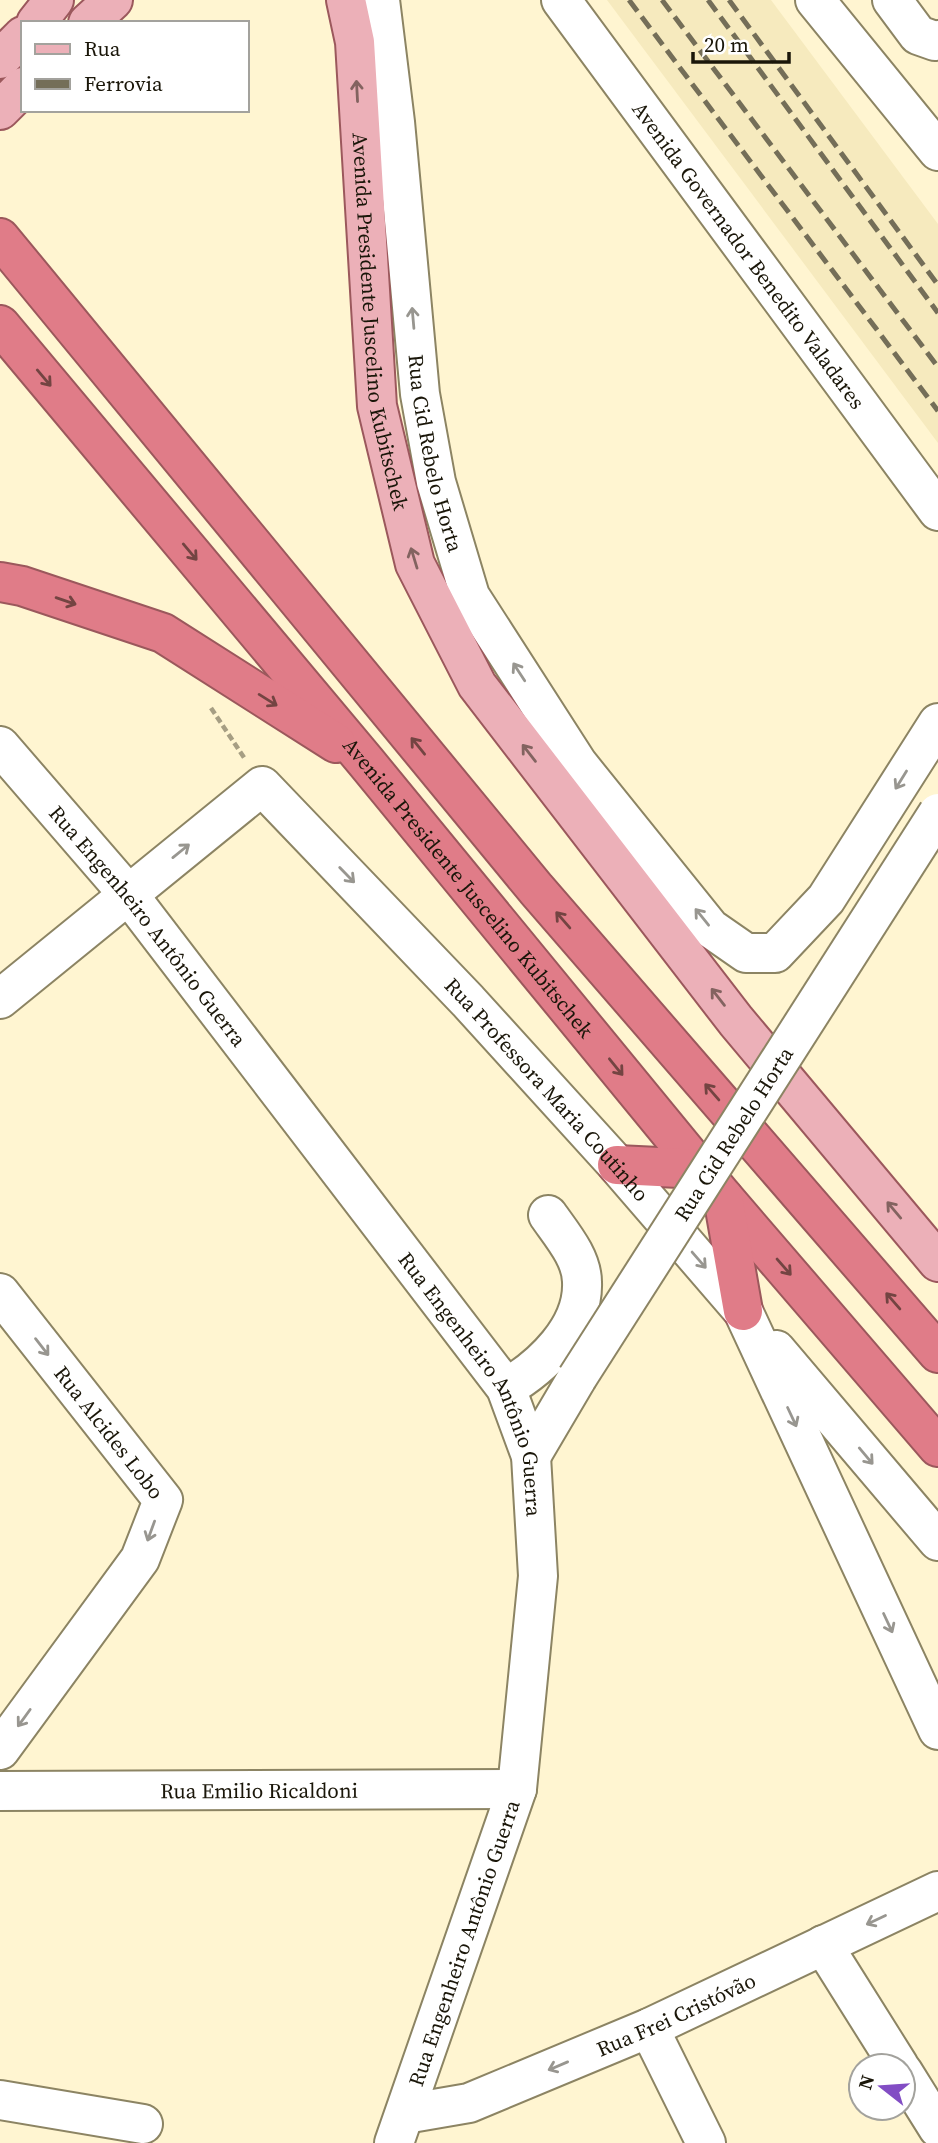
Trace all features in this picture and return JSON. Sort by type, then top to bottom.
[{"type":"highway","points":[[0,238],[536,889],[938,1353]]},
{"type":"highway","name":"Avenida Presidente Juscelino Kubitschek","points":[[0,325],[366,762],[712,1183],[938,1447]]},
{"type":"highway","points":[[0,582],[22,586],[163,633],[366,762]]},
{"type":"highway","points":[[617,1166],[712,1183],[743,1311]]},
{"type":"main road","points":[[90,21],[113,0]]},
{"type":"main road","name":"Avenida Presidente Juscelino Kubitschek","points":[[346,0],[355,42],[377,406],[415,565],[477,685],[736,1021],[938,1262]]},
{"type":"main road","points":[[0,59],[21,37]]},
{"type":"main road","points":[[0,110],[21,89]]},
{"type":"street","name":"Avenida Governador Benedito Valadares","points":[[561,0],[938,511]]},
{"type":"street","points":[[815,0],[938,151]]},
{"type":"street","points":[[892,0],[918,35],[938,40]]},
{"type":"street","name":"Rua Cid Rebelo Horta","points":[[385,9],[420,394],[436,482],[470,596],[578,764],[710,928],[746,953],[775,953],[826,899],[938,723]]},
{"type":"street","points":[[363,205],[395,122]]},
{"type":"street","name":"Rua Engenheiro Antônio Guerra","points":[[0,746],[128,894],[506,1388],[531,1456],[538,1576],[517,1789],[399,2129]]},
{"type":"street","name":"Rua Professora Maria Coutinho","points":[[128,894],[262,786],[468,1000],[743,1311],[938,1730]]},
{"type":"street","points":[[571,807],[629,827]]},
{"type":"street","name":"Rua Cid Rebelo Horta","points":[[531,1456],[577,1378],[938,813]]},
{"type":"street","points":[[0,999],[128,894]]},
{"type":"street","points":[[506,1388],[529,1374],[553,1351],[577,1313],[582,1282],[576,1259],[548,1215]]},
{"type":"street","name":"Rua Alcides Lobo","points":[[0,1293],[163,1500],[141,1559],[0,1750]]},
{"type":"street","points":[[743,1311],[938,1541]]},
{"type":"street","name":"Rua Emilio Ricaldoni","points":[[0,1791],[517,1789]]},
{"type":"street","name":"Rua Frei Cristóvão","points":[[399,2129],[469,2104],[649,2028],[938,1891]]},
{"type":"street","points":[[823,1945],[890,2052]]},
{"type":"street","points":[[649,2028],[706,2143]]},
{"type":"street","points":[[917,2094],[938,2128]]},
{"type":"street","points":[[0,2100],[143,2124]]},
{"type":"shaded area","points":[[607,0],[771,0],[938,224],[938,443]]},
{"type":"railway","points":[[629,0],[938,411]]},
{"type":"railway","points":[[662,0],[938,367]]},
{"type":"railway","points":[[708,0],[938,313]]},
{"type":"railway","points":[[729,0],[938,285]]}]
